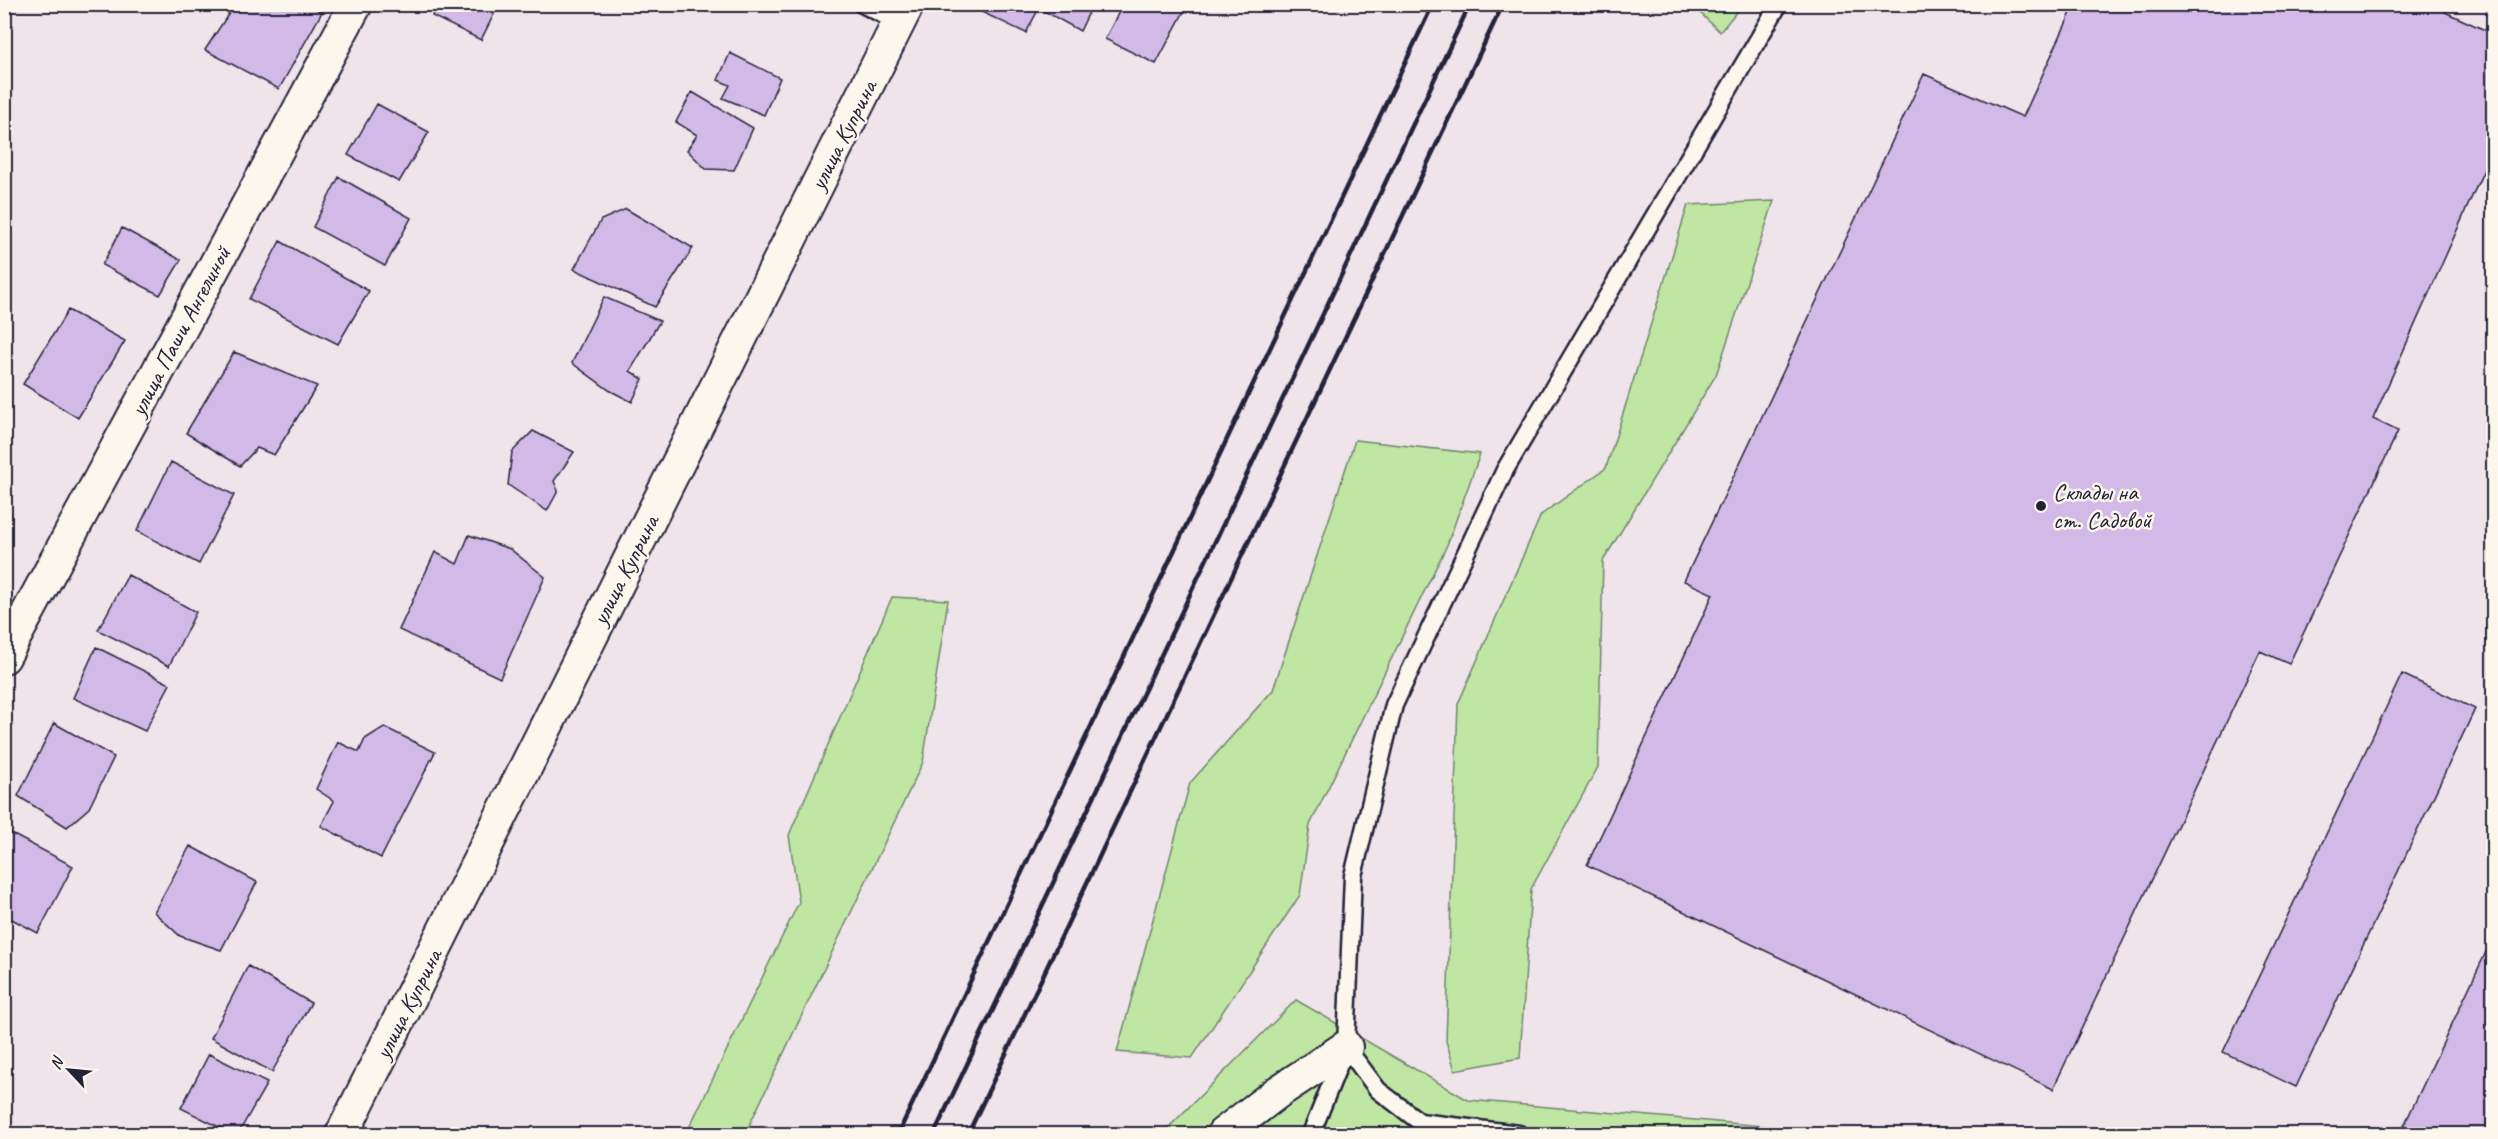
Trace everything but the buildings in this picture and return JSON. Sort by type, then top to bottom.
[{"type":"street","name":"улица Паши Ангелиной","points":[[4,657],[356,4]]},
{"type":"street","name":"улица Куприна","points":[[342,1134],[904,14]]},
{"type":"street","points":[[1223,1134],[1278,1092],[1346,1047]]},
{"type":"lane","points":[[862,4],[904,14]]},
{"type":"lane","points":[[1311,1134],[1346,1047],[1353,876],[1394,705],[1505,470],[1779,4]]},
{"type":"lane","points":[[1346,1047],[1378,1090],[1420,1122],[1519,1134]]},
{"type":"green space","points":[[1692,5],[1742,5],[1720,32]]},
{"type":"green space","points":[[1774,201],[1716,375],[1603,561],[1598,767],[1531,889],[1520,1058],[1455,1070],[1446,1041],[1458,704],[1541,515],[1606,468],[1688,205]]},
{"type":"green space","points":[[1355,440],[1480,454],[1447,545],[1310,825],[1300,895],[1192,1058],[1117,1052],[1190,783],[1273,690]]},
{"type":"green space","points":[[892,597],[948,600],[923,762],[745,1134],[686,1134],[799,902],[789,835]]},
{"type":"green space","points":[[1296,1000],[1468,1100],[1785,1128],[1796,1134],[1162,1134]]},
{"type":"railway","points":[[898,1134],[1433,4]]},
{"type":"railway","points":[[934,1134],[1470,4]]},
{"type":"railway","points":[[968,1134],[1503,4]]},
{"type":"place","name":"Склады на ст. Садовой","points":[[2041,506]]}]
